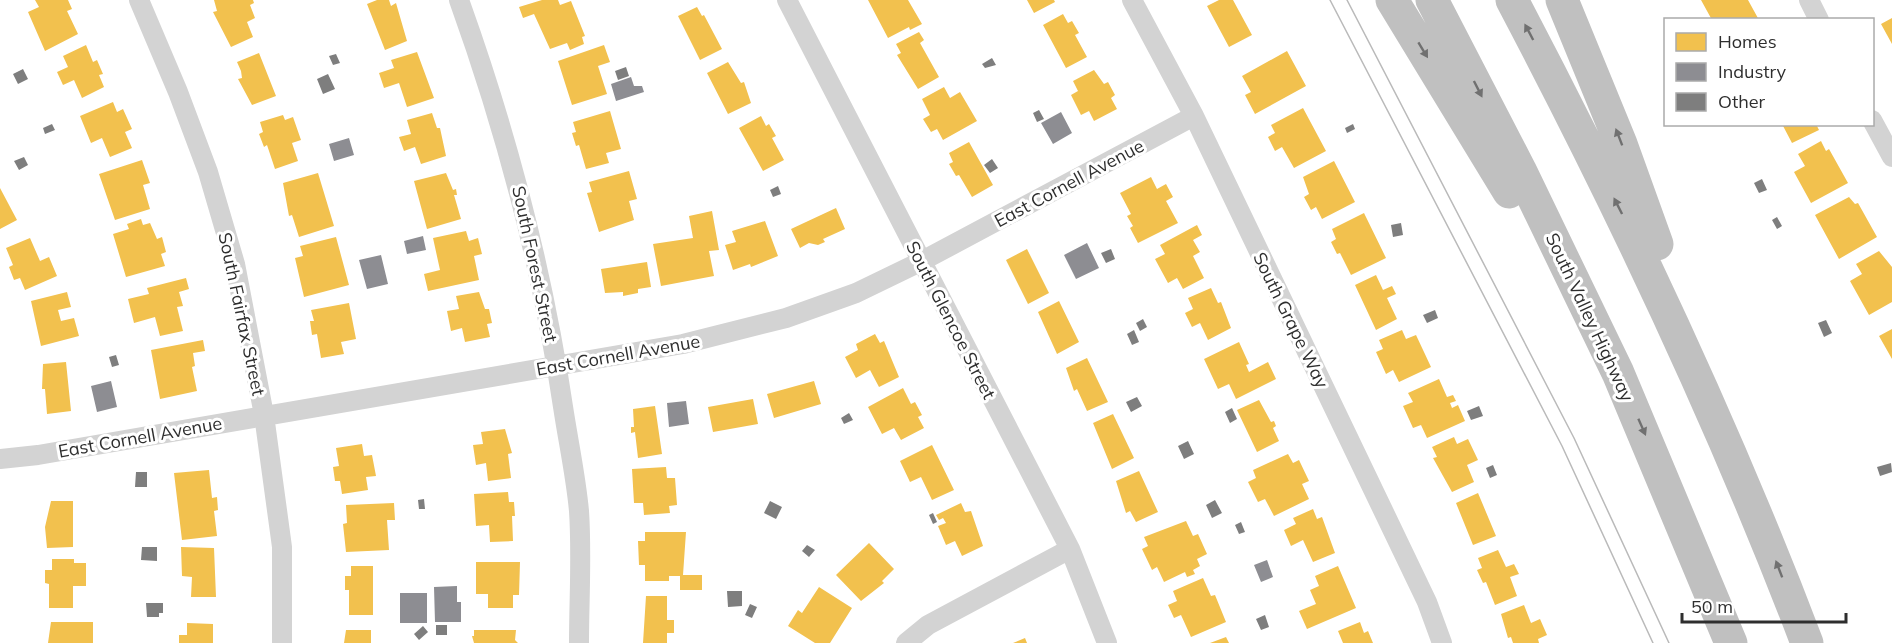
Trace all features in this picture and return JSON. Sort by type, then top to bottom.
[{"type":"highway","points":[[1392,0],[1618,373]]},
{"type":"highway","name":"South Valley Highway","points":[[1432,0],[1520,170],[1618,373],[1731,643]]},
{"type":"highway","points":[[1512,0],[1628,226],[1722,430]]},
{"type":"highway","points":[[1562,0],[1622,144],[1722,430],[1806,643]]},
{"type":"street","name":"South Fairfax Street","points":[[139,0],[178,92],[208,172],[235,264],[264,415],[282,547],[282,643]]},
{"type":"street","name":"South Forest Street","points":[[459,0],[492,96],[523,200],[557,366],[579,511],[579,643]]},
{"type":"street","name":"South Glencoe Street","points":[[787,0],[920,262],[1070,549],[1107,643]]},
{"type":"street","name":"South Grape Way","points":[[1132,0],[1194,116],[1427,602],[1442,643]]},
{"type":"street","points":[[1809,0],[1819,18]]},
{"type":"street","name":"East Cornell Avenue","points":[[0,459],[38,455],[693,342],[777,321],[844,298],[920,262],[1194,116]]},
{"type":"street","points":[[1874,124],[1892,157]]},
{"type":"street","points":[[906,643],[928,625],[1070,549]]},
{"type":"building: Homes","points":[[35,0],[68,0],[72,9],[67,11],[78,34],[45,51],[28,12],[39,7]]},
{"type":"building: Homes","points":[[214,0],[253,0],[254,3],[250,5],[255,18],[247,22],[253,37],[231,47],[213,12],[217,11]]},
{"type":"building: Homes","points":[[377,0],[389,0],[391,6],[396,3],[407,41],[385,50],[367,4]]},
{"type":"building: Homes","points":[[542,0],[558,0],[560,5],[571,1],[585,36],[582,37],[584,44],[570,50],[567,43],[550,49],[534,14],[523,18],[519,7]]},
{"type":"building: Homes","points":[[868,0],[908,0],[922,24],[910,30],[909,27],[888,38]]},
{"type":"building: Homes","points":[[1027,0],[1054,0],[1055,2],[1034,13]]},
{"type":"building: Homes","points":[[1219,0],[1233,0],[1252,35],[1229,47],[1207,6]]},
{"type":"building: Homes","points":[[1701,0],[1748,0],[1758,18],[1711,18]]},
{"type":"building: Homes","points":[[697,7],[702,16],[704,15],[722,49],[700,60],[678,16]]},
{"type":"building: Homes","points":[[1063,14],[1068,23],[1072,21],[1079,33],[1075,35],[1087,57],[1066,68],[1043,25]]},
{"type":"building: Homes","points":[[1892,18],[1892,44],[1881,24]]},
{"type":"building: Homes","points":[[919,32],[924,40],[920,43],[939,77],[918,89],[897,55],[901,53],[896,44]]},
{"type":"building: Homes","points":[[86,45],[93,62],[97,60],[103,74],[99,75],[104,87],[82,98],[74,80],[63,85],[57,72],[68,67],[63,56]]},
{"type":"building: Homes","points":[[604,45],[610,62],[598,66],[607,94],[572,105],[558,61]]},
{"type":"building: Homes","points":[[1287,51],[1306,86],[1255,114],[1245,95],[1251,92],[1242,76]]},
{"type":"building: Homes","points":[[417,52],[434,98],[407,107],[399,83],[384,88],[379,73],[394,68],[391,60]]},
{"type":"building: Homes","points":[[259,53],[276,96],[252,105],[238,79],[242,78],[237,62]]},
{"type":"building: Homes","points":[[728,62],[741,83],[744,82],[751,103],[728,114],[707,73]]},
{"type":"building: Homes","points":[[1094,70],[1104,84],[1108,82],[1115,95],[1111,98],[1117,109],[1094,121],[1089,111],[1081,115],[1071,95],[1078,91],[1073,81]]},
{"type":"building: Homes","points":[[944,87],[950,98],[960,92],[977,121],[943,140],[937,129],[931,132],[923,119],[930,115],[922,99]]},
{"type":"building: Homes","points":[[113,102],[117,112],[123,109],[132,129],[125,132],[132,148],[110,157],[102,138],[91,143],[80,116]]},
{"type":"building: Homes","points":[[1303,108],[1326,151],[1294,168],[1282,147],[1275,151],[1268,137],[1275,133],[1271,125]]},
{"type":"building: Homes","points":[[610,111],[621,149],[606,153],[609,163],[586,169],[579,145],[576,146],[572,133],[576,132],[573,122]]},
{"type":"building: Homes","points":[[432,113],[437,128],[440,128],[446,156],[421,164],[415,147],[404,151],[399,137],[411,134],[407,120]]},
{"type":"building: Homes","points":[[283,115],[285,120],[293,117],[301,140],[292,143],[298,161],[275,169],[267,145],[264,147],[259,134],[263,132],[260,122]]},
{"type":"building: Homes","points":[[761,116],[766,126],[769,124],[776,136],[772,138],[784,160],[763,171],[739,128]]},
{"type":"building: Homes","points":[[1783,126],[1817,126],[1819,130],[1792,143]]},
{"type":"building: Homes","points":[[1821,141],[1826,151],[1829,149],[1848,183],[1811,203],[1794,172],[1805,166],[1798,154]]},
{"type":"building: Homes","points":[[969,142],[993,185],[972,197],[959,175],[956,176],[949,164],[953,162],[949,153]]},
{"type":"building: Homes","points":[[142,160],[150,183],[143,185],[150,209],[115,220],[99,174]]},
{"type":"building: Homes","points":[[1334,161],[1355,202],[1322,219],[1316,207],[1311,210],[1304,197],[1309,194],[1303,177]]},
{"type":"building: Homes","points":[[629,171],[637,199],[629,201],[634,220],[599,232],[587,193],[592,192],[589,182]]},
{"type":"building: Homes","points":[[318,173],[334,226],[299,237],[292,215],[289,216],[283,183]]},
{"type":"building: Homes","points":[[446,173],[453,190],[456,189],[457,195],[454,195],[461,219],[427,229],[414,181]]},
{"type":"building: Homes","points":[[1151,177],[1157,189],[1166,184],[1173,197],[1166,201],[1178,223],[1138,243],[1127,216],[1131,214],[1120,193]]},
{"type":"building: Homes","points":[[0,188],[17,220],[0,229]]},
{"type":"building: Homes","points":[[1849,197],[1855,204],[1858,203],[1877,237],[1839,259],[1815,215]]},
{"type":"building: Homes","points":[[836,208],[845,229],[823,239],[825,242],[818,245],[809,243],[800,248],[791,229]]},
{"type":"building: Homes","points":[[712,211],[719,250],[709,251],[714,276],[661,286],[653,244],[693,238],[689,216]]},
{"type":"building: Homes","points":[[1364,213],[1386,258],[1351,275],[1340,253],[1337,254],[1331,242],[1336,239],[1332,229]]},
{"type":"building: Homes","points":[[141,219],[143,225],[150,223],[157,239],[162,237],[166,252],[161,254],[165,266],[126,277],[113,234],[129,229],[127,224]]},
{"type":"building: Homes","points":[[765,221],[778,256],[751,267],[750,264],[733,270],[725,245],[736,242],[732,231]]},
{"type":"building: Homes","points":[[1197,225],[1202,235],[1193,240],[1200,252],[1193,256],[1204,278],[1183,289],[1177,278],[1168,283],[1155,259],[1165,254],[1160,245]]},
{"type":"building: Homes","points":[[466,231],[469,241],[478,238],[482,254],[474,256],[479,280],[428,291],[424,274],[440,270],[433,238]]},
{"type":"building: Homes","points":[[336,237],[349,285],[304,297],[295,258],[303,256],[300,246]]},
{"type":"building: Homes","points":[[30,238],[40,261],[49,257],[57,276],[25,290],[20,278],[14,280],[9,267],[13,265],[6,248]]},
{"type":"building: Homes","points":[[1027,249],[1049,293],[1028,304],[1006,260]]},
{"type":"building: Homes","points":[[1879,251],[1892,267],[1892,302],[1869,315],[1850,281],[1862,274],[1856,264]]},
{"type":"building: Homes","points":[[647,262],[651,287],[638,289],[638,293],[623,296],[623,292],[605,293],[601,269]]},
{"type":"building: Homes","points":[[1376,275],[1383,290],[1392,286],[1396,294],[1387,298],[1397,319],[1376,330],[1355,285]]},
{"type":"building: Homes","points":[[186,278],[189,289],[179,292],[183,306],[177,307],[183,331],[160,336],[155,317],[134,323],[128,299],[149,294],[147,288]]},
{"type":"building: Homes","points":[[1211,288],[1218,303],[1221,302],[1231,328],[1208,340],[1200,323],[1192,327],[1185,313],[1193,309],[1188,298]]},
{"type":"building: Homes","points":[[67,292],[71,307],[58,310],[61,321],[74,318],[79,336],[41,346],[31,301]]},
{"type":"building: Homes","points":[[479,292],[485,309],[489,309],[492,323],[487,324],[490,337],[465,342],[462,328],[451,331],[447,311],[459,309],[456,296]]},
{"type":"building: Homes","points":[[1059,301],[1079,342],[1057,354],[1038,312]]},
{"type":"building: Homes","points":[[349,303],[356,339],[341,342],[344,354],[321,358],[317,334],[312,335],[310,321],[314,321],[311,310]]},
{"type":"building: Homes","points":[[1892,329],[1892,359],[1879,336]]},
{"type":"building: Homes","points":[[1402,330],[1406,339],[1416,335],[1431,367],[1399,382],[1393,370],[1386,374],[1376,352],[1383,349],[1379,340]]},
{"type":"building: Homes","points":[[875,334],[880,343],[884,341],[899,377],[879,387],[870,370],[856,378],[845,357],[858,350],[856,344]]},
{"type":"building: Homes","points":[[203,340],[205,351],[193,353],[195,366],[192,367],[197,391],[160,399],[151,350]]},
{"type":"building: Homes","points":[[1239,342],[1249,364],[1246,365],[1249,372],[1268,362],[1276,379],[1236,399],[1229,384],[1218,389],[1204,359]]},
{"type":"building: Homes","points":[[1087,358],[1108,402],[1087,411],[1077,389],[1074,391],[1066,368]]},
{"type":"building: Homes","points":[[66,362],[71,411],[47,414],[45,389],[42,389],[43,364]]},
{"type":"building: Homes","points":[[1439,379],[1447,397],[1453,395],[1456,401],[1450,403],[1452,408],[1458,405],[1465,421],[1427,438],[1421,425],[1413,428],[1403,406],[1413,402],[1408,393]]},
{"type":"building: Homes","points":[[814,381],[821,404],[774,418],[767,394]]},
{"type":"building: Homes","points":[[903,388],[911,404],[915,402],[922,415],[918,417],[924,428],[901,440],[894,428],[882,434],[868,407]]},
{"type":"building: Homes","points":[[753,399],[758,424],[713,432],[708,407]]},
{"type":"building: Homes","points":[[1259,400],[1271,422],[1274,421],[1276,426],[1273,428],[1279,441],[1257,452],[1237,410]]},
{"type":"building: Homes","points":[[655,406],[662,454],[638,458],[635,432],[631,433],[631,427],[634,427],[633,409]]},
{"type":"building: Homes","points":[[1113,414],[1134,458],[1112,469],[1093,423]]},
{"type":"building: Homes","points":[[505,429],[512,453],[508,454],[511,478],[488,481],[486,463],[476,465],[473,445],[483,444],[481,432]]},
{"type":"building: Homes","points":[[1454,437],[1457,444],[1468,439],[1478,460],[1467,465],[1474,482],[1452,492],[1433,458],[1437,457],[1432,447]]},
{"type":"building: Homes","points":[[362,444],[364,456],[372,455],[376,476],[366,477],[368,490],[342,494],[340,481],[335,481],[333,467],[339,466],[336,448]]},
{"type":"building: Homes","points":[[932,445],[954,490],[932,500],[921,477],[910,482],[900,461]]},
{"type":"building: Homes","points":[[1288,454],[1293,463],[1299,460],[1309,481],[1302,484],[1309,499],[1274,516],[1265,499],[1258,502],[1248,482],[1256,478],[1253,470]]},
{"type":"building: Homes","points":[[666,467],[667,478],[675,478],[677,505],[669,506],[670,513],[644,515],[643,503],[634,503],[632,469]]},
{"type":"building: Homes","points":[[209,470],[212,498],[217,497],[218,510],[214,511],[217,536],[182,540],[174,473]]},
{"type":"building: Homes","points":[[1139,471],[1158,512],[1136,522],[1130,511],[1126,513],[1116,481]]},
{"type":"building: Homes","points":[[508,492],[509,502],[514,502],[513,541],[490,542],[489,525],[476,526],[474,494]]},
{"type":"building: Homes","points":[[1478,493],[1496,536],[1473,545],[1456,503]]},
{"type":"building: Homes","points":[[51,501],[73,501],[73,547],[47,548],[45,527]]},
{"type":"building: Homes","points":[[394,503],[395,520],[387,520],[389,550],[346,552],[343,524],[347,523],[346,505]]},
{"type":"building: Homes","points":[[961,503],[965,512],[971,511],[983,546],[962,556],[955,541],[946,545],[938,526],[946,523],[943,518],[939,520],[936,515]]},
{"type":"building: Homes","points":[[1313,509],[1317,519],[1322,517],[1335,553],[1313,562],[1303,540],[1291,546],[1284,530],[1296,524],[1293,518]]},
{"type":"building: Homes","points":[[1186,521],[1193,536],[1198,534],[1207,554],[1197,559],[1200,566],[1193,570],[1195,574],[1187,577],[1185,572],[1164,582],[1157,567],[1152,570],[1142,549],[1148,546],[1144,537]]},
{"type":"building: Homes","points":[[645,532],[686,532],[683,575],[702,575],[702,590],[680,590],[680,576],[669,576],[669,581],[645,581],[645,565],[639,565],[638,541],[645,541]]},
{"type":"building: Homes","points":[[869,543],[894,569],[882,581],[884,583],[861,601],[836,575]]},
{"type":"building: Homes","points":[[181,547],[214,548],[216,597],[191,597],[192,577],[182,576]]},
{"type":"building: Homes","points":[[1498,550],[1506,567],[1514,564],[1519,574],[1510,577],[1517,596],[1495,605],[1486,582],[1483,583],[1477,570],[1482,568],[1478,558]]},
{"type":"building: Homes","points":[[52,559],[74,559],[74,563],[86,563],[86,586],[73,586],[73,608],[49,608],[49,584],[45,583],[45,570],[52,570]]},
{"type":"building: Homes","points":[[476,562],[520,562],[519,595],[513,595],[513,608],[488,608],[488,594],[476,594]]},
{"type":"building: Homes","points":[[351,566],[373,566],[373,615],[349,615],[349,590],[345,590],[345,576],[351,576]]},
{"type":"building: Homes","points":[[1338,566],[1356,608],[1307,629],[1299,611],[1316,604],[1310,590],[1319,586],[1315,576]]},
{"type":"building: Homes","points":[[1203,578],[1211,596],[1215,595],[1226,622],[1191,637],[1181,615],[1174,618],[1168,605],[1177,601],[1173,591]]},
{"type":"building: Homes","points":[[819,587],[852,608],[830,643],[815,643],[788,626],[798,610],[802,613]]},
{"type":"building: Homes","points":[[646,596],[667,596],[667,620],[674,620],[674,633],[667,633],[667,643],[643,643]]},
{"type":"building: Homes","points":[[1524,605],[1531,623],[1540,619],[1547,635],[1538,639],[1539,643],[1513,643],[1511,637],[1508,638],[1501,614]]},
{"type":"building: Homes","points":[[51,622],[93,622],[93,643],[48,643]]},
{"type":"building: Homes","points":[[1360,622],[1364,633],[1368,631],[1373,643],[1343,643],[1338,631]]},
{"type":"building: Homes","points":[[187,623],[213,624],[213,643],[179,643],[179,635],[187,635]]},
{"type":"building: Homes","points":[[346,630],[371,630],[371,643],[344,643]]},
{"type":"building: Homes","points":[[474,630],[516,630],[515,640],[518,643],[474,643],[472,636],[474,636]]},
{"type":"building: Homes","points":[[1226,637],[1229,643],[1210,643]]},
{"type":"building: Homes","points":[[1025,638],[1027,643],[1013,643]]},
{"type":"building: Industry","points":[[631,77],[634,86],[642,86],[644,92],[616,101],[611,84]]},
{"type":"building: Industry","points":[[1061,112],[1072,133],[1053,144],[1041,123]]},
{"type":"building: Industry","points":[[349,138],[354,155],[334,161],[329,144]]},
{"type":"building: Industry","points":[[423,236],[426,250],[407,254],[404,241]]},
{"type":"building: Industry","points":[[1087,243],[1099,268],[1076,279],[1064,255]]},
{"type":"building: Industry","points":[[381,255],[388,284],[367,289],[359,260]]},
{"type":"building: Industry","points":[[111,381],[117,407],[97,412],[91,386]]},
{"type":"building: Industry","points":[[686,401],[689,424],[669,427],[667,403]]},
{"type":"building: Industry","points":[[1267,560],[1273,577],[1261,582],[1254,565]]},
{"type":"building: Industry","points":[[457,586],[457,602],[461,602],[461,622],[435,622],[434,587]]},
{"type":"building: Industry","points":[[400,593],[427,593],[427,623],[400,623]]},
{"type":"building: Other","points":[[336,54],[340,63],[333,65],[329,56]]},
{"type":"building: Other","points":[[992,58],[996,65],[985,68],[982,64]]},
{"type":"building: Other","points":[[626,67],[629,76],[618,80],[615,71]]},
{"type":"building: Other","points":[[23,69],[28,79],[18,84],[13,74]]},
{"type":"building: Other","points":[[328,74],[335,89],[323,94],[317,79]]},
{"type":"building: Other","points":[[1039,110],[1044,119],[1037,122],[1033,113]]},
{"type":"building: Other","points":[[52,124],[55,130],[45,134],[43,128]]},
{"type":"building: Other","points":[[1353,124],[1355,129],[1347,133],[1345,128]]},
{"type":"building: Other","points":[[24,157],[28,165],[19,170],[14,161]]},
{"type":"building: Other","points":[[992,159],[998,168],[990,173],[984,165]]},
{"type":"building: Other","points":[[1762,179],[1767,190],[1759,193],[1754,183]]},
{"type":"building: Other","points":[[778,186],[781,194],[773,197],[770,190]]},
{"type":"building: Other","points":[[1777,217],[1782,226],[1777,229],[1772,220]]},
{"type":"building: Other","points":[[1401,223],[1403,235],[1393,237],[1391,225]]},
{"type":"building: Other","points":[[1111,249],[1115,259],[1106,263],[1101,253]]},
{"type":"building: Other","points":[[1435,310],[1438,318],[1427,323],[1423,315]]},
{"type":"building: Other","points":[[1143,319],[1147,327],[1140,331],[1136,323]]},
{"type":"building: Other","points":[[1826,320],[1832,333],[1824,337],[1818,323]]},
{"type":"building: Other","points":[[1134,330],[1139,342],[1132,345],[1127,334]]},
{"type":"building: Other","points":[[116,355],[119,365],[112,367],[109,357]]},
{"type":"building: Other","points":[[1137,397],[1142,406],[1131,412],[1126,402]]},
{"type":"building: Other","points":[[1479,406],[1483,416],[1471,420],[1467,411]]},
{"type":"building: Other","points":[[1232,408],[1237,419],[1230,423],[1225,412]]},
{"type":"building: Other","points":[[849,413],[853,420],[844,424],[841,418]]},
{"type":"building: Other","points":[[1188,441],[1194,454],[1184,459],[1178,446]]},
{"type":"building: Other","points":[[1891,463],[1892,472],[1880,476],[1877,467]]},
{"type":"building: Other","points":[[1493,465],[1497,475],[1490,478],[1486,468]]},
{"type":"building: Other","points":[[136,472],[147,472],[147,487],[135,487]]},
{"type":"building: Other","points":[[424,499],[425,509],[419,509],[418,500]]},
{"type":"building: Other","points":[[1215,500],[1222,513],[1212,518],[1206,505]]},
{"type":"building: Other","points":[[770,501],[782,507],[776,519],[764,513]]},
{"type":"building: Other","points":[[933,513],[937,522],[933,524],[929,515]]},
{"type":"building: Other","points":[[1241,522],[1245,532],[1239,534],[1235,525]]},
{"type":"building: Other","points":[[807,545],[815,550],[809,557],[802,551]]},
{"type":"building: Other","points":[[142,547],[157,547],[157,561],[141,560]]},
{"type":"building: Other","points":[[727,591],[742,591],[742,606],[728,607]]},
{"type":"building: Other","points":[[146,603],[163,603],[163,613],[159,613],[159,617],[147,617]]},
{"type":"building: Other","points":[[750,604],[757,607],[752,618],[745,615]]},
{"type":"building: Other","points":[[1265,615],[1269,627],[1261,630],[1256,619]]},
{"type":"building: Other","points":[[436,625],[447,625],[447,635],[436,635]]},
{"type":"building: Other","points":[[423,626],[428,632],[419,640],[414,634]]},
{"type":"tram line","points":[[1330,0],[1562,446],[1653,643]]},
{"type":"tram line","points":[[1347,0],[1574,438],[1669,643]]}]
